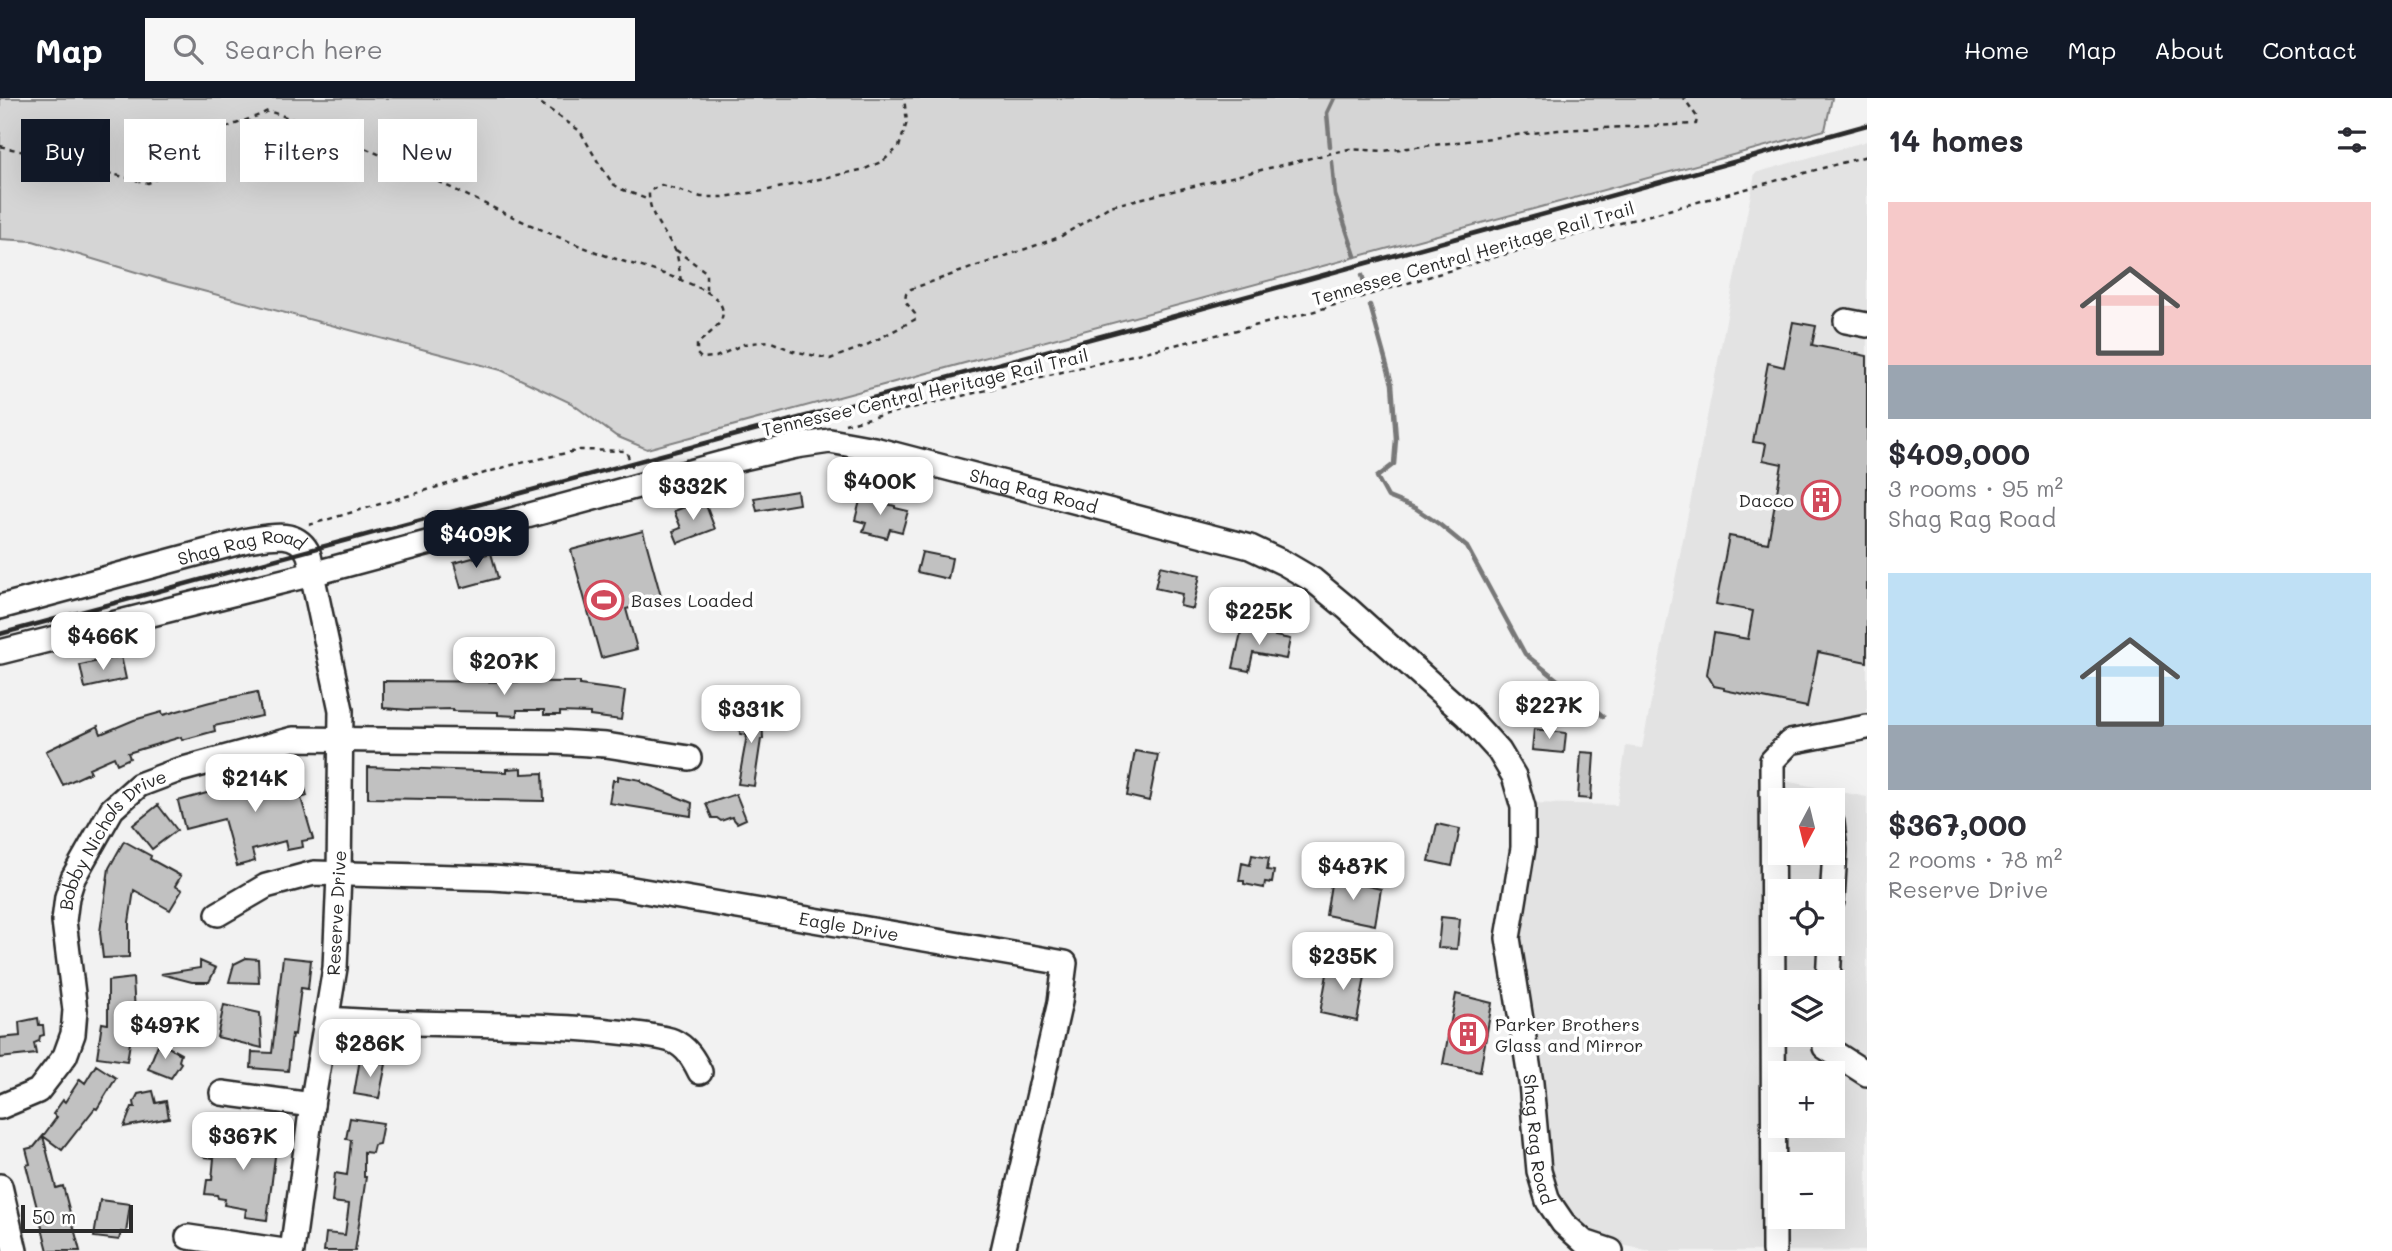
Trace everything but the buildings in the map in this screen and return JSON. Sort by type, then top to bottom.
[{"type":"street","name":"Shag Rag Road","points":[[0,607],[248,540],[278,535],[293,538],[307,550],[312,574],[734,460],[830,441],[874,449],[1250,547],[1313,580],[1339,602],[1467,716],[1499,751],[1514,776],[1523,807],[1523,848],[1508,938],[1531,1083],[1539,1171],[1548,1201],[1563,1223],[1584,1242],[1611,1251]]},
{"type":"street","points":[[0,652],[312,574]]},
{"type":"street","name":"Reserve Drive","points":[[292,1251],[312,1105],[335,968],[339,875],[341,710],[312,574]]},
{"type":"street","points":[[1774,788],[1772,761],[1790,742],[1867,727]]},
{"type":"street","name":"Bobby Nichols Drive","points":[[0,1107],[38,1091],[53,1075],[65,1056],[73,1034],[75,1010],[64,920],[67,897],[73,878],[112,809],[139,785],[176,771],[293,739],[556,742],[689,758]]},
{"type":"street","points":[[1774,1251],[1776,865]]},
{"type":"street","points":[[218,914],[266,886],[314,873],[339,875]]},
{"type":"street","name":"Eagle Drive","points":[[339,875],[492,878],[615,886],[1065,963],[1060,1002],[1003,1251]]},
{"type":"street","points":[[327,1019],[373,1023],[559,1027],[616,1032],[674,1041],[692,1055],[700,1072]]},
{"type":"street","points":[[1825,1047],[1867,1074]]},
{"type":"street","points":[[222,1093],[312,1105]]},
{"type":"street","points":[[0,1185],[16,1251]]},
{"type":"street","points":[[188,1237],[284,1251]]},
{"type":"path","points":[[533,98],[580,131],[613,184],[649,200]]},
{"type":"path","points":[[706,290],[706,272],[676,250],[662,232],[653,215],[649,191],[661,185],[701,197],[723,197],[764,191],[864,169],[883,161],[899,147],[907,122],[904,98]]},
{"type":"path","points":[[0,146],[148,183],[161,177],[183,149],[200,137],[268,111],[394,162],[604,255],[706,290],[722,305],[723,312],[717,327],[697,344],[697,354],[701,358],[716,357],[744,344],[769,341],[793,351],[830,359],[864,346],[916,319],[905,301],[906,294],[911,289],[1059,237],[1110,206],[1349,149],[1383,151],[1558,130],[1696,124],[1697,117],[1684,98]]},
{"type":"path","name":"Tennessee Central Heritage Rail Trail","points":[[839,425],[1308,313],[1488,258],[1867,156]]},
{"type":"path","points":[[676,250],[681,281]]},
{"type":"path","points":[[278,535],[512,465],[580,450],[626,451],[635,474]]},
{"type":"shaded area","points":[[0,98],[1832,98],[1825,130],[647,449],[616,436],[571,403],[501,370],[169,282],[33,241],[0,239]]},
{"type":"shaded area","points":[[1867,141],[1867,723],[1765,756],[1760,774],[1761,1251],[1651,1251],[1606,1242],[1572,1221],[1555,1194],[1549,1178],[1515,935],[1531,803],[1617,805],[1626,746],[1642,748],[1755,173]]},
{"type":"shaded area","points":[[1780,780],[1821,788],[1780,788]]},
{"type":"shaded area","points":[[1845,793],[1867,797],[1867,1251],[1781,1251],[1781,1229],[1845,1229],[1845,1152],[1780,1152],[1780,1138],[1845,1138],[1845,1061],[1780,1061],[1780,1047],[1845,1047],[1845,970],[1780,970],[1780,956],[1845,956],[1845,879],[1780,879],[1780,865],[1845,865]]},
{"type":"waterway","points":[[1330,146],[1327,113],[1334,98]]},
{"type":"waterway","points":[[1332,162],[1335,195],[1355,256]]},
{"type":"waterway","points":[[1362,275],[1365,285]]},
{"type":"waterway","points":[[1370,305],[1392,384],[1396,439],[1394,464],[1377,477],[1388,497],[1415,508],[1467,547],[1525,654],[1603,716]]},
{"type":"railway","points":[[0,634],[1153,322],[1867,125]]},
{"type":"place","name":"Dacco","points":[[1821,500]]},
{"type":"place","name":"Bases Loaded","points":[[604,600]]},
{"type":"place","name":"Parker Brothers Glass and Mirror","points":[[1468,1034]]}]
